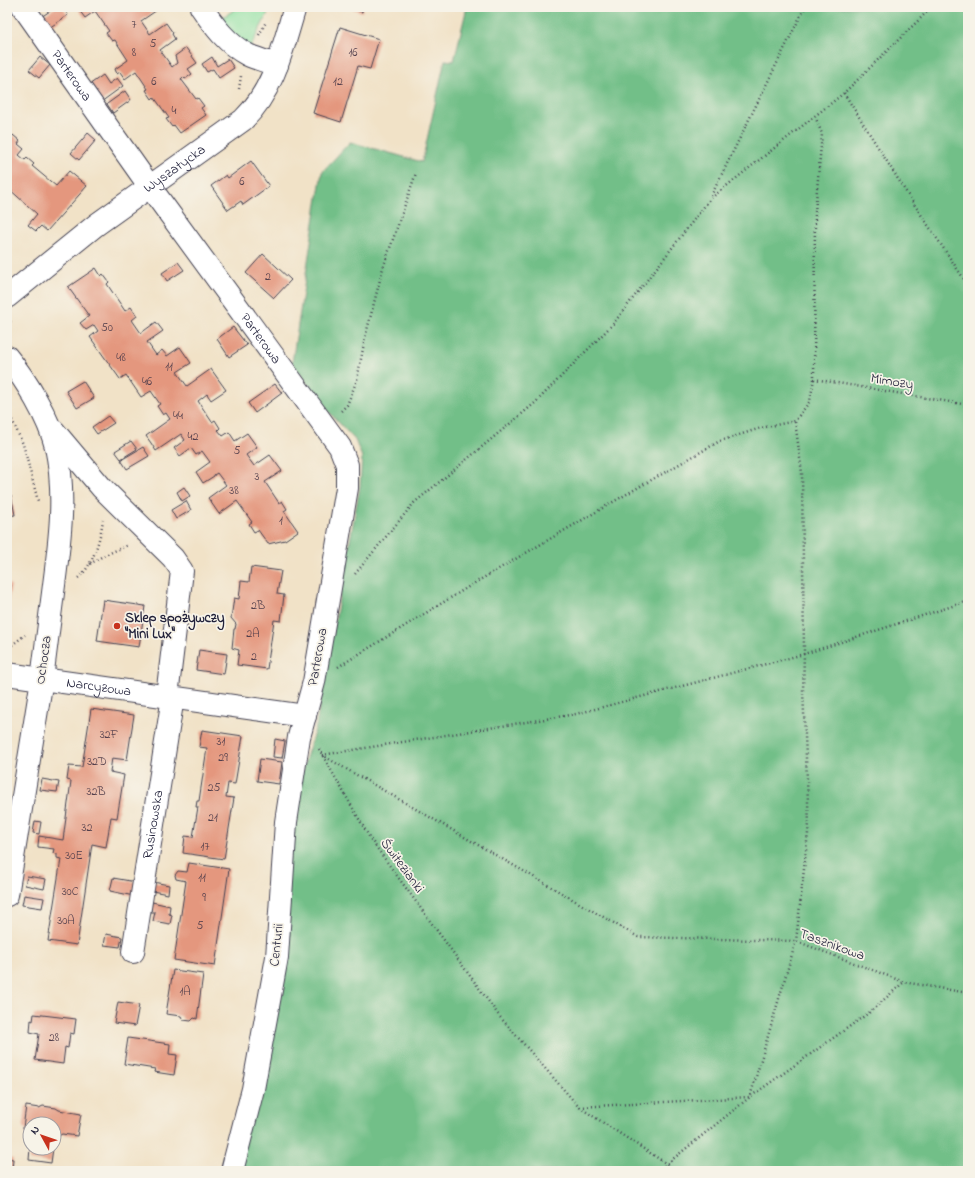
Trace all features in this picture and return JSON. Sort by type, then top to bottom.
[{"type":"street","name":"Parterowa","points":[[23,7],[150,187],[340,446],[346,465],[347,488],[314,682],[305,716]]},
{"type":"street","points":[[201,7],[215,27],[232,44],[248,55],[277,65]]},
{"type":"street","name":"Wyszatycka","points":[[7,297],[96,225],[243,120],[258,103],[277,65],[295,7]]},
{"type":"street","name":"Ochocza","points":[[7,357],[35,399],[49,425],[56,446],[62,501],[61,533],[42,679],[7,895]]},
{"type":"street","name":"Ochocza","points":[[49,425],[102,488],[173,558],[182,571],[170,697]]},
{"type":"street","name":"Narcyzowa","points":[[7,674],[305,716]]},
{"type":"street","name":"Rusinowska","points":[[133,952],[170,697]]},
{"type":"street","name":"Centurii","points":[[232,1171],[253,1089],[277,957],[286,822],[299,737],[305,716]]},
{"type":"path","points":[[351,579],[414,503],[535,403],[613,324],[710,198],[805,7]]},
{"type":"path","points":[[710,198],[844,93],[932,7]]},
{"type":"path","points":[[844,93],[908,195],[968,285]]},
{"type":"path","points":[[314,682],[478,581],[720,441],[761,428],[795,421],[810,401],[814,379],[815,212],[822,134],[815,116]]},
{"type":"path","points":[[325,427],[347,405],[358,380],[365,338],[383,268],[416,173]]},
{"type":"path","name":"Mimozy","points":[[814,379],[968,405]]},
{"type":"path","points":[[7,409],[23,444],[40,508]]},
{"type":"path","points":[[750,1097],[796,941],[809,824],[803,691],[802,473],[795,421]]},
{"type":"path","points":[[89,565],[102,529],[105,510],[102,488]]},
{"type":"path","points":[[76,580],[89,565],[103,556],[150,535]]},
{"type":"path","points":[[322,755],[576,714],[804,654],[968,601]]},
{"type":"path","points":[[7,655],[12,645],[29,632]]},
{"type":"path","name":"Świtezianki","points":[[319,748],[371,840],[500,1017],[579,1107],[667,1164],[674,1171]]},
{"type":"path","name":"Tasznikowa","points":[[322,755],[638,937],[796,941],[904,982],[968,993]]},
{"type":"path","points":[[658,1171],[750,1097],[870,1012],[904,982]]},
{"type":"path","points":[[579,1107],[750,1097]]},
{"type":"green space","points":[[239,7],[271,7],[249,50],[218,20]]},
{"type":"green space","points":[[467,7],[968,7],[968,1171],[235,1171],[300,777],[316,726],[360,487],[362,457],[355,440],[327,410],[292,363],[322,172],[350,142],[422,162],[445,60],[454,61]]},
{"type":"building","points":[[56,7],[63,7],[68,15],[49,28],[41,17]]},
{"type":"building","points":[[84,7],[159,7],[160,8],[141,21],[150,34],[166,23],[173,33],[172,34],[175,39],[160,50],[172,67],[177,63],[175,56],[186,48],[197,63],[188,69],[192,74],[185,79],[183,77],[181,79],[196,99],[198,98],[204,106],[201,108],[206,115],[180,133],[174,125],[172,127],[166,119],[169,118],[154,97],[152,99],[146,90],[148,89],[136,71],[125,79],[120,72],[117,74],[115,69],[128,60],[115,40],[112,41],[106,33],[109,31],[95,11],[85,18],[79,10]]},
{"type":"building","points":[[348,7],[363,7],[362,12]]},
{"type":"building","points":[[340,27],[379,39],[370,69],[358,66],[341,122],[313,113]]},
{"type":"building","points":[[40,57],[50,65],[39,78],[29,70]]},
{"type":"building","points":[[212,57],[217,66],[228,59],[234,68],[219,78],[213,69],[207,72],[202,64]]},
{"type":"building","points":[[103,75],[109,84],[117,78],[123,86],[101,102],[89,85]]},
{"type":"building","points":[[125,91],[131,100],[113,113],[107,104]]},
{"type":"building","points":[[88,133],[96,140],[79,160],[71,153]]},
{"type":"building","points":[[7,134],[11,137],[13,135],[20,141],[18,144],[24,149],[19,155],[25,160],[27,158],[34,164],[32,166],[56,186],[69,171],[87,186],[47,231],[41,226],[36,231],[28,225],[37,214],[7,187]]},
{"type":"building","points":[[251,161],[269,186],[243,205],[241,201],[228,210],[211,186],[226,175],[228,178]]},
{"type":"building","points":[[263,254],[291,280],[274,298],[246,273]]},
{"type":"building","points":[[178,262],[184,270],[167,281],[162,273]]},
{"type":"building","points":[[96,268],[101,276],[103,274],[109,282],[107,284],[125,311],[131,307],[137,316],[132,320],[141,333],[156,322],[163,331],[147,342],[156,355],[162,350],[167,356],[180,347],[191,363],[177,372],[187,386],[211,369],[226,390],[211,400],[207,394],[198,401],[212,422],[215,420],[220,428],[218,430],[223,436],[229,432],[235,441],[247,433],[257,447],[246,455],[254,466],[270,455],[282,471],[265,482],[279,503],[282,501],[287,509],[284,511],[298,531],[285,540],[268,544],[258,530],[254,532],[249,524],[252,522],[237,501],[219,514],[208,498],[226,485],[217,473],[203,483],[196,472],[210,462],[202,451],[196,455],[191,448],[180,456],[174,448],[185,440],[181,434],[156,451],[146,436],[170,419],[166,413],[163,415],[157,406],[160,404],[151,391],[141,397],[126,375],[120,379],[90,337],[98,331],[94,325],[86,330],[80,323],[89,316],[68,287]]},
{"type":"building","points":[[233,327],[247,345],[229,357],[217,339]]},
{"type":"building","points":[[83,381],[94,398],[77,408],[66,391]]},
{"type":"building","points":[[275,384],[282,393],[255,413],[248,403]]},
{"type":"building","points":[[108,416],[114,423],[97,434],[92,427]]},
{"type":"building","points":[[131,441],[137,449],[121,459],[115,451]]},
{"type":"building","points":[[143,447],[149,456],[127,469],[121,460]]},
{"type":"building","points":[[184,487],[190,496],[182,501],[177,492]]},
{"type":"building","points":[[7,490],[9,496],[11,495],[15,515],[7,516]]},
{"type":"building","points":[[186,501],[191,510],[176,519],[171,510]]},
{"type":"building","points":[[251,567],[281,571],[277,594],[284,595],[281,621],[274,620],[267,669],[237,665],[239,650],[232,648],[236,624],[231,618],[234,598],[239,599],[241,581],[249,582]]},
{"type":"building","points":[[7,584],[11,585],[8,603],[7,603]]},
{"type":"building","points":[[103,600],[145,606],[139,647],[97,641]]},
{"type":"building","points":[[199,650],[227,654],[224,674],[196,670]]},
{"type":"building","points":[[91,709],[134,715],[127,760],[112,758],[110,772],[124,775],[117,818],[111,817],[106,847],[92,844],[77,945],[48,941],[61,859],[57,858],[57,854],[53,853],[54,849],[38,847],[38,845],[39,836],[63,840],[71,781],[67,780],[69,766],[82,767]]},
{"type":"building","points":[[202,730],[243,736],[235,784],[228,783],[226,797],[234,798],[224,859],[183,853],[185,836],[193,837],[198,807],[196,807],[197,801],[199,801],[207,748],[199,747]]},
{"type":"building","points":[[275,739],[285,741],[282,758],[273,757]]},
{"type":"building","points":[[260,759],[282,762],[279,784],[257,781]]},
{"type":"building","points":[[42,779],[59,782],[57,792],[40,790]]},
{"type":"building","points":[[35,821],[41,822],[39,834],[33,833]]},
{"type":"building","points":[[189,863],[229,869],[215,966],[174,960],[186,881],[176,879],[175,875],[178,871],[187,872]]},
{"type":"building","points":[[27,876],[46,879],[44,889],[25,885]]},
{"type":"building","points":[[113,878],[136,882],[134,896],[110,891]]},
{"type":"building","points":[[153,882],[169,885],[168,894],[152,891]]},
{"type":"building","points":[[24,895],[44,898],[42,908],[22,905]]},
{"type":"building","points":[[152,902],[170,906],[169,914],[172,915],[170,924],[153,921],[155,912],[151,912]]},
{"type":"building","points":[[106,934],[122,937],[120,947],[104,945]]},
{"type":"building","points":[[173,970],[203,974],[197,1019],[194,1018],[191,1021],[183,1020],[181,1016],[166,1014]]},
{"type":"building","points":[[118,1002],[139,1005],[135,1026],[114,1023]]},
{"type":"building","points":[[34,1014],[76,1019],[74,1034],[70,1033],[68,1048],[65,1047],[63,1064],[35,1060],[39,1034],[30,1032],[31,1020],[33,1021]]},
{"type":"building","points":[[128,1038],[170,1044],[169,1054],[177,1055],[174,1075],[154,1072],[155,1069],[124,1064]]},
{"type":"building","points":[[26,1106],[39,1108],[43,1106],[81,1114],[77,1136],[62,1134],[62,1116],[25,1116]]},
{"type":"building","points":[[29,1156],[52,1156],[51,1163],[29,1160]]},
{"type":"building","points":[[7,1158],[13,1159],[12,1171],[7,1171]]},
{"type":"place","name":"Sklep spożywczy \"Mini Lux\"","points":[[117,626]]}]
